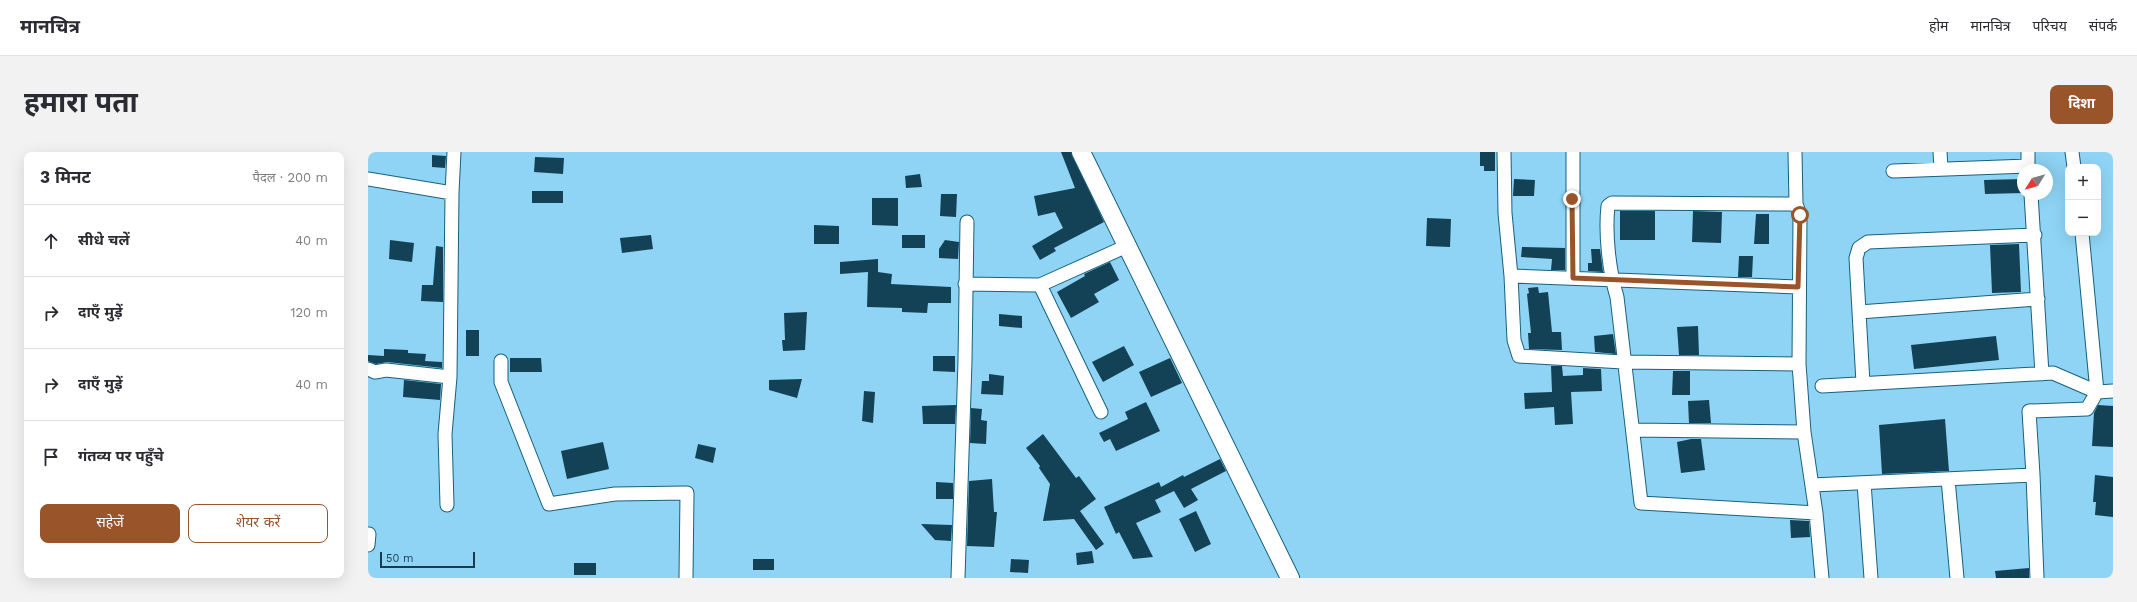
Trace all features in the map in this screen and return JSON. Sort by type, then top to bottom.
[{"type":"street","points":[[447,505],[445,434],[450,377],[452,193],[454,152]]},
{"type":"street","points":[[1081,152],[1290,578]]},
{"type":"street","points":[[1504,152],[1505,213],[1511,276],[1514,340],[1519,356],[1623,362],[1799,364]]},
{"type":"street","points":[[1573,152],[1573,278]]},
{"type":"street","points":[[1796,152],[1796,204],[1800,215],[1798,287],[1799,364],[1804,432],[1816,513],[1822,578]]},
{"type":"street","points":[[1940,152],[1941,168]]},
{"type":"street","points":[[2028,152],[2028,164]]},
{"type":"street","points":[[2072,152],[2074,164]]},
{"type":"street","points":[[1893,171],[1941,168],[2017,168]]},
{"type":"street","points":[[368,179],[452,193]]},
{"type":"street","points":[[2031,200],[2042,374]]},
{"type":"street","points":[[1796,204],[1612,203],[1608,206],[1607,218],[1611,280],[1617,297],[1623,362],[1633,430],[1641,504],[1816,513]]},
{"type":"street","points":[[958,578],[965,361],[967,222]]},
{"type":"street","points":[[1863,383],[1856,258],[1859,248],[1868,242],[2034,235]]},
{"type":"street","points":[[2037,578],[2029,411],[2087,409],[2097,392],[2082,236]]},
{"type":"street","points":[[965,284],[1040,285],[1127,246]]},
{"type":"street","points":[[1511,276],[1798,287]]},
{"type":"street","points":[[1040,285],[1101,412]]},
{"type":"street","points":[[1859,312],[2038,299]]},
{"type":"street","points":[[502,361],[501,382],[549,504],[615,494],[687,493],[686,578]]},
{"type":"street","points":[[368,369],[375,372],[386,370],[450,377]]},
{"type":"street","points":[[1822,386],[2053,374],[2097,392],[2113,391]]},
{"type":"street","points":[[1633,430],[1804,432]]},
{"type":"street","points":[[1812,485],[2033,475]]},
{"type":"street","points":[[1948,479],[1957,578]]},
{"type":"street","points":[[1864,483],[1871,578]]},
{"type":"building","points":[[1061,152],[1071,152],[1104,222],[1054,248],[1056,251],[1040,260],[1032,246],[1063,228],[1055,212],[1038,216],[1034,196],[1075,188]]},
{"type":"building","points":[[1480,152],[1495,152],[1495,171],[1484,171],[1484,166],[1480,166]]},
{"type":"building","points":[[432,155],[446,156],[445,168],[432,167]]},
{"type":"building","points":[[535,157],[564,158],[563,174],[534,172]]},
{"type":"building","points":[[920,174],[922,187],[906,188],[905,176]]},
{"type":"building","points":[[1514,179],[1535,180],[1534,196],[1513,196]]},
{"type":"building","points":[[2017,179],[2017,193],[1985,194],[1984,180]]},
{"type":"building","points":[[532,191],[563,191],[563,203],[532,203]]},
{"type":"building","points":[[941,194],[957,194],[956,217],[940,216]]},
{"type":"building","points":[[872,198],[898,198],[898,226],[872,225]]},
{"type":"building","points":[[1620,211],[1655,211],[1655,240],[1620,240]]},
{"type":"building","points":[[1693,211],[1722,212],[1721,243],[1692,242]]},
{"type":"building","points":[[1756,214],[1769,214],[1769,244],[1754,244]]},
{"type":"building","points":[[1427,218],[1451,219],[1450,247],[1426,246]]},
{"type":"building","points":[[814,225],[839,226],[839,244],[814,244]]},
{"type":"building","points":[[651,235],[653,249],[622,253],[620,238]]},
{"type":"building","points":[[902,235],[925,235],[925,248],[902,248]]},
{"type":"building","points":[[390,240],[414,243],[412,262],[389,259]]},
{"type":"building","points":[[945,240],[959,242],[958,259],[939,258],[939,249]]},
{"type":"building","points":[[2019,244],[2021,292],[1992,293],[1990,245]]},
{"type":"building","points":[[436,246],[443,247],[443,302],[421,301],[422,285],[433,285]]},
{"type":"building","points":[[1522,247],[1565,248],[1565,270],[1551,270],[1552,259],[1521,257]]},
{"type":"building","points":[[1591,249],[1600,249],[1603,272],[1588,271],[1588,263],[1592,263]]},
{"type":"building","points":[[1739,256],[1753,256],[1752,277],[1738,277]]},
{"type":"building","points":[[878,259],[878,272],[892,274],[891,284],[951,287],[951,303],[928,303],[927,313],[902,312],[902,308],[867,307],[868,272],[840,274],[840,262]]},
{"type":"building","points":[[1110,262],[1119,280],[1094,294],[1099,302],[1071,318],[1057,292],[1085,276],[1084,274]]},
{"type":"building","points":[[1538,287],[1539,293],[1548,292],[1552,332],[1561,332],[1562,350],[1529,349],[1528,333],[1531,333],[1527,294],[1529,293],[1528,288]]},
{"type":"building","points":[[807,312],[805,350],[783,351],[782,340],[785,340],[784,313]]},
{"type":"building","points":[[999,314],[1022,316],[1022,328],[999,326]]},
{"type":"building","points":[[1698,326],[1699,355],[1679,355],[1677,327]]},
{"type":"building","points":[[466,330],[479,330],[479,356],[466,356]]},
{"type":"building","points":[[1613,334],[1616,354],[1595,352],[1594,336]]},
{"type":"building","points":[[1996,336],[1999,360],[1914,369],[1911,345]]},
{"type":"building","points":[[1124,346],[1134,365],[1103,382],[1092,362]]},
{"type":"building","points":[[384,349],[408,350],[408,353],[426,354],[425,361],[442,362],[442,368],[387,362],[376,364],[368,361],[368,355],[384,356]]},
{"type":"building","points":[[933,356],[955,356],[955,372],[933,371]]},
{"type":"building","points":[[510,358],[541,358],[542,372],[510,372]]},
{"type":"building","points":[[1170,358],[1182,383],[1151,397],[1139,372]]},
{"type":"building","points":[[1551,366],[1562,366],[1563,376],[1583,375],[1583,368],[1601,369],[1602,391],[1571,392],[1573,424],[1555,425],[1554,407],[1525,409],[1524,393],[1552,392]]},
{"type":"building","points":[[1673,371],[1690,371],[1690,395],[1672,395]]},
{"type":"building","points":[[989,374],[1004,376],[1003,395],[981,394],[982,381],[989,381]]},
{"type":"building","points":[[802,379],[797,398],[769,390],[769,380]]},
{"type":"building","points":[[404,380],[441,384],[440,400],[403,397]]},
{"type":"building","points":[[864,391],[875,392],[873,423],[862,421]]},
{"type":"building","points":[[1709,400],[1711,423],[1689,423],[1688,401]]},
{"type":"building","points":[[1146,402],[1160,431],[1116,451],[1110,439],[1104,442],[1099,433],[1128,419],[1125,412]]},
{"type":"building","points":[[956,405],[955,424],[923,424],[922,406]]},
{"type":"building","points":[[2098,405],[2113,406],[2113,447],[2092,446],[2094,413]]},
{"type":"building","points":[[971,408],[982,409],[981,420],[987,421],[986,444],[970,443]]},
{"type":"building","points":[[1945,419],[1949,471],[1882,474],[1879,425]]},
{"type":"building","points":[[1043,434],[1076,478],[1079,476],[1096,499],[1080,511],[1104,544],[1096,550],[1074,519],[1043,521],[1050,484],[1039,468],[1040,466],[1026,448]]},
{"type":"building","points":[[1691,439],[1701,439],[1705,470],[1681,473],[1677,442]]},
{"type":"building","points":[[603,442],[609,469],[567,479],[561,451]]},
{"type":"building","points":[[698,444],[716,448],[713,463],[695,458]]},
{"type":"building","points":[[1220,459],[1226,471],[1191,489],[1198,500],[1184,508],[1174,491],[1155,500],[1161,512],[1136,523],[1153,557],[1133,559],[1119,532],[1116,534],[1104,507],[1159,482],[1161,487],[1183,475],[1184,477]]},
{"type":"building","points":[[2095,475],[2113,477],[2113,517],[2095,515],[2096,502],[2093,502]]},
{"type":"building","points":[[992,479],[994,512],[997,512],[994,547],[967,546],[969,481]]},
{"type":"building","points":[[936,482],[953,483],[953,499],[936,499]]},
{"type":"building","points":[[1196,511],[1211,544],[1195,552],[1179,519]]},
{"type":"building","points":[[1790,520],[1809,521],[1810,537],[1791,538]]},
{"type":"building","points":[[921,524],[952,525],[951,541],[935,540]]},
{"type":"building","points":[[1092,551],[1094,563],[1077,565],[1076,553]]},
{"type":"building","points":[[753,559],[774,559],[774,570],[753,570]]},
{"type":"building","points":[[1011,559],[1029,560],[1028,573],[1010,572]]},
{"type":"building","points":[[574,563],[596,563],[596,575],[574,575]]},
{"type":"building","points":[[2029,568],[2029,578],[1996,578],[1995,571]]},
{"type":"route","points":[[1572,199],[1573,278],[1798,287],[1800,215]]}]
